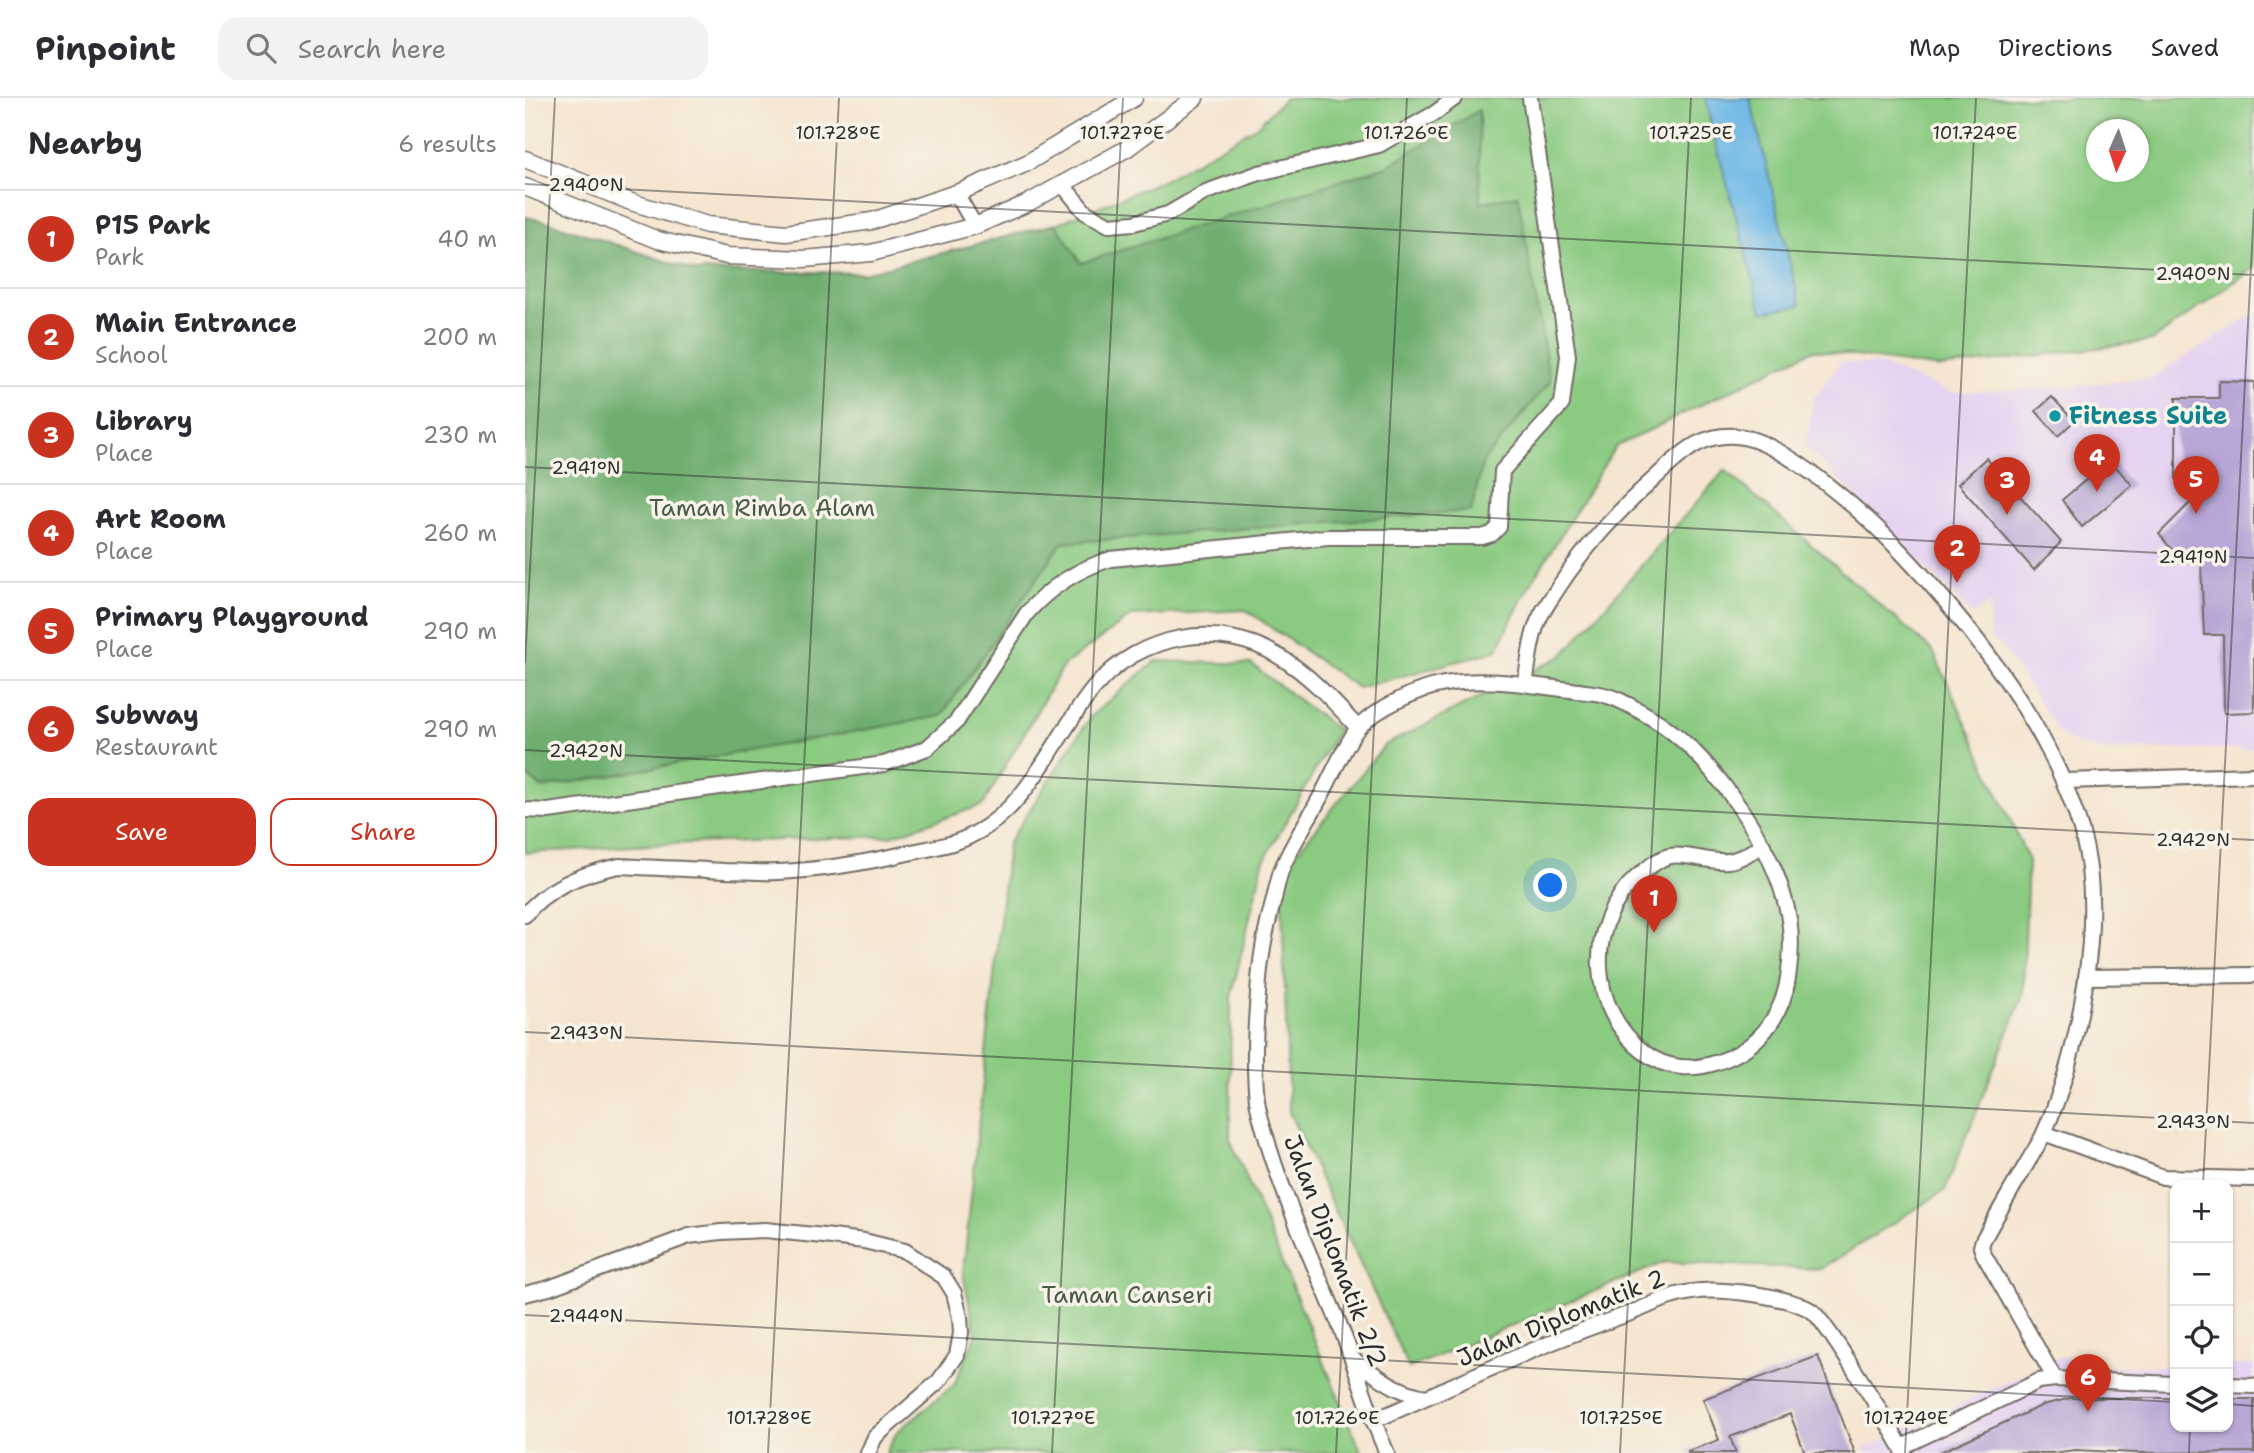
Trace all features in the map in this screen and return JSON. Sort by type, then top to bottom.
[{"type":"street","points":[[525,159],[631,202],[706,225],[786,233],[872,221],[956,193],[1027,163],[1134,98]]},
{"type":"street","points":[[525,187],[658,240],[727,256],[804,259],[871,253],[975,226],[1028,203],[1126,149],[1195,98]]},
{"type":"street","points":[[1062,184],[1085,212],[1109,225],[1133,223],[1168,214],[1206,192],[1259,173],[1379,145],[1435,113],[1455,98]]},
{"type":"street","points":[[525,810],[548,811],[884,764],[927,748],[957,721],[1027,613],[1040,598],[1069,577],[1111,559],[1328,537],[1482,537],[1492,534],[1499,527],[1502,471],[1562,404],[1568,356],[1531,98]]},
{"type":"street","points":[[956,193],[975,226]]},
{"type":"street","points":[[1525,684],[1538,620],[1579,555],[1622,507],[1676,459],[1697,444],[1719,436],[1738,436],[1763,442],[1802,466],[1878,527],[1949,603],[2015,692],[2065,781],[2083,836],[2089,876],[2091,907],[2086,977],[2072,1047],[2045,1133],[1981,1247],[2055,1379]]},
{"type":"street","points":[[525,915],[553,890],[575,878],[607,868],[619,866],[775,873],[843,866],[939,846],[974,835],[999,818],[1018,799],[1093,689],[1115,666],[1135,653],[1173,638],[1202,635],[1226,637],[1279,656],[1317,684],[1358,728]]},
{"type":"street","name":"Jalan Diplomatik 2/2","points":[[1387,1453],[1373,1421],[1354,1360],[1282,1189],[1257,1105],[1254,1050],[1261,950],[1281,871],[1358,728],[1388,706],[1417,691],[1443,684],[1476,681],[1525,684],[1610,696],[1667,728],[1715,771],[1763,845],[1786,903],[1791,961],[1787,988],[1781,1010],[1770,1026],[1737,1055],[1715,1064],[1688,1068],[1669,1066],[1648,1056],[1632,1041],[1616,1024],[1607,1004],[1601,982],[1600,960],[1612,905],[1636,878],[1668,856],[1728,861],[1743,857],[1763,845]]},
{"type":"street","points":[[2065,781],[2254,775]]},
{"type":"street","points":[[2086,977],[2254,975]]},
{"type":"street","points":[[2045,1133],[2163,1177],[2254,1179]]},
{"type":"street","points":[[525,1294],[688,1236],[721,1231],[765,1230],[824,1236],[865,1241],[905,1251],[944,1277],[954,1293],[961,1334],[957,1355],[939,1381],[875,1437],[868,1453]]},
{"type":"street","name":"Jalan Diplomatik 2","points":[[1373,1421],[1588,1328],[1665,1298],[1694,1291],[1759,1295],[1787,1301],[1812,1311],[1828,1331],[1903,1450]]},
{"type":"street","points":[[1354,1360],[1408,1394],[1428,1397]]},
{"type":"street","points":[[1903,1450],[2039,1381],[2055,1379],[2170,1384]]},
{"type":"street","points":[[2233,1385],[2254,1386]]},
{"type":"shaded area","points":[[2254,314],[2254,749],[2104,750],[2080,746],[2060,734],[1999,642],[1994,643],[1989,635],[1990,603],[1972,615],[1806,447],[1813,400],[1840,362],[1882,365],[1951,393],[2065,387],[2151,378]]},
{"type":"shaded area","points":[[2062,1356],[2090,1367],[2170,1366],[2170,1432],[2233,1432],[2233,1365],[2254,1365],[2254,1453],[1865,1453],[1864,1449]]},
{"type":"green space","points":[[1285,98],[2254,98],[2254,268],[2152,341],[1940,368],[1813,350],[1615,447],[1524,595],[1496,651],[1358,688],[1246,610],[1131,616],[1063,666],[983,805],[891,836],[665,844],[525,853],[525,217],[548,222],[695,271],[865,273],[1056,224],[1162,181],[1256,127]]},
{"type":"green space","name":"Taman Rimba Alam","points":[[1479,110],[1480,203],[1518,195],[1550,382],[1483,461],[1471,511],[1062,543],[941,716],[542,788],[525,774],[525,217],[548,222],[695,271],[865,273],[1056,224],[1081,263],[1387,166]]},
{"type":"green space","points":[[1725,470],[1933,651],[2028,859],[2023,995],[1945,1190],[1821,1269],[1665,1262],[1409,1368],[1289,1112],[1281,871],[1385,745],[1562,656]]},
{"type":"green space","name":"Taman Canseri","points":[[1156,661],[1251,664],[1338,730],[1263,862],[1231,997],[1230,1139],[1362,1453],[886,1453],[897,1432],[954,1385],[976,1335],[963,1274],[1008,843],[1091,716]]},
{"type":"water","points":[[1706,98],[1750,98],[1800,305],[1762,312]]},
{"type":"building","points":[[2219,381],[2254,382],[2254,712],[2224,713],[2223,635],[2204,635],[2201,562],[2180,560],[2159,534],[2212,481],[2176,479],[2176,398],[2219,398]]},
{"type":"building","name":"Fitness Suite","points":[[2052,397],[2074,421],[2058,436],[2036,411]]},
{"type":"building","points":[[1986,458],[2061,542],[2034,570],[1958,484]]},
{"type":"building","points":[[2110,460],[2132,485],[2082,527],[2062,500]]},
{"type":"building","points":[[1818,1356],[1855,1453],[1805,1453],[1790,1414],[1730,1437],[1736,1453],[1688,1453],[1719,1440],[1703,1399]]},
{"type":"building","points":[[2071,1398],[2170,1398],[2170,1432],[2233,1432],[2233,1399],[2254,1399],[2254,1452],[2136,1453],[2075,1450],[2052,1453],[1938,1453],[2043,1405]]},
{"type":"place","name":"Fitness Suite","points":[[2055,416]]},
{"type":"place","name":"Art Room","points":[[2097,492]]},
{"type":"place","name":"Primary Playground","points":[[2196,514]]},
{"type":"place","name":"Library","points":[[2007,515]]},
{"type":"place","name":"Main Entrance","points":[[1957,583]]},
{"type":"place","name":"P15 Park","points":[[1654,933]]},
{"type":"place","name":"Subway","points":[[2088,1412]]}]
